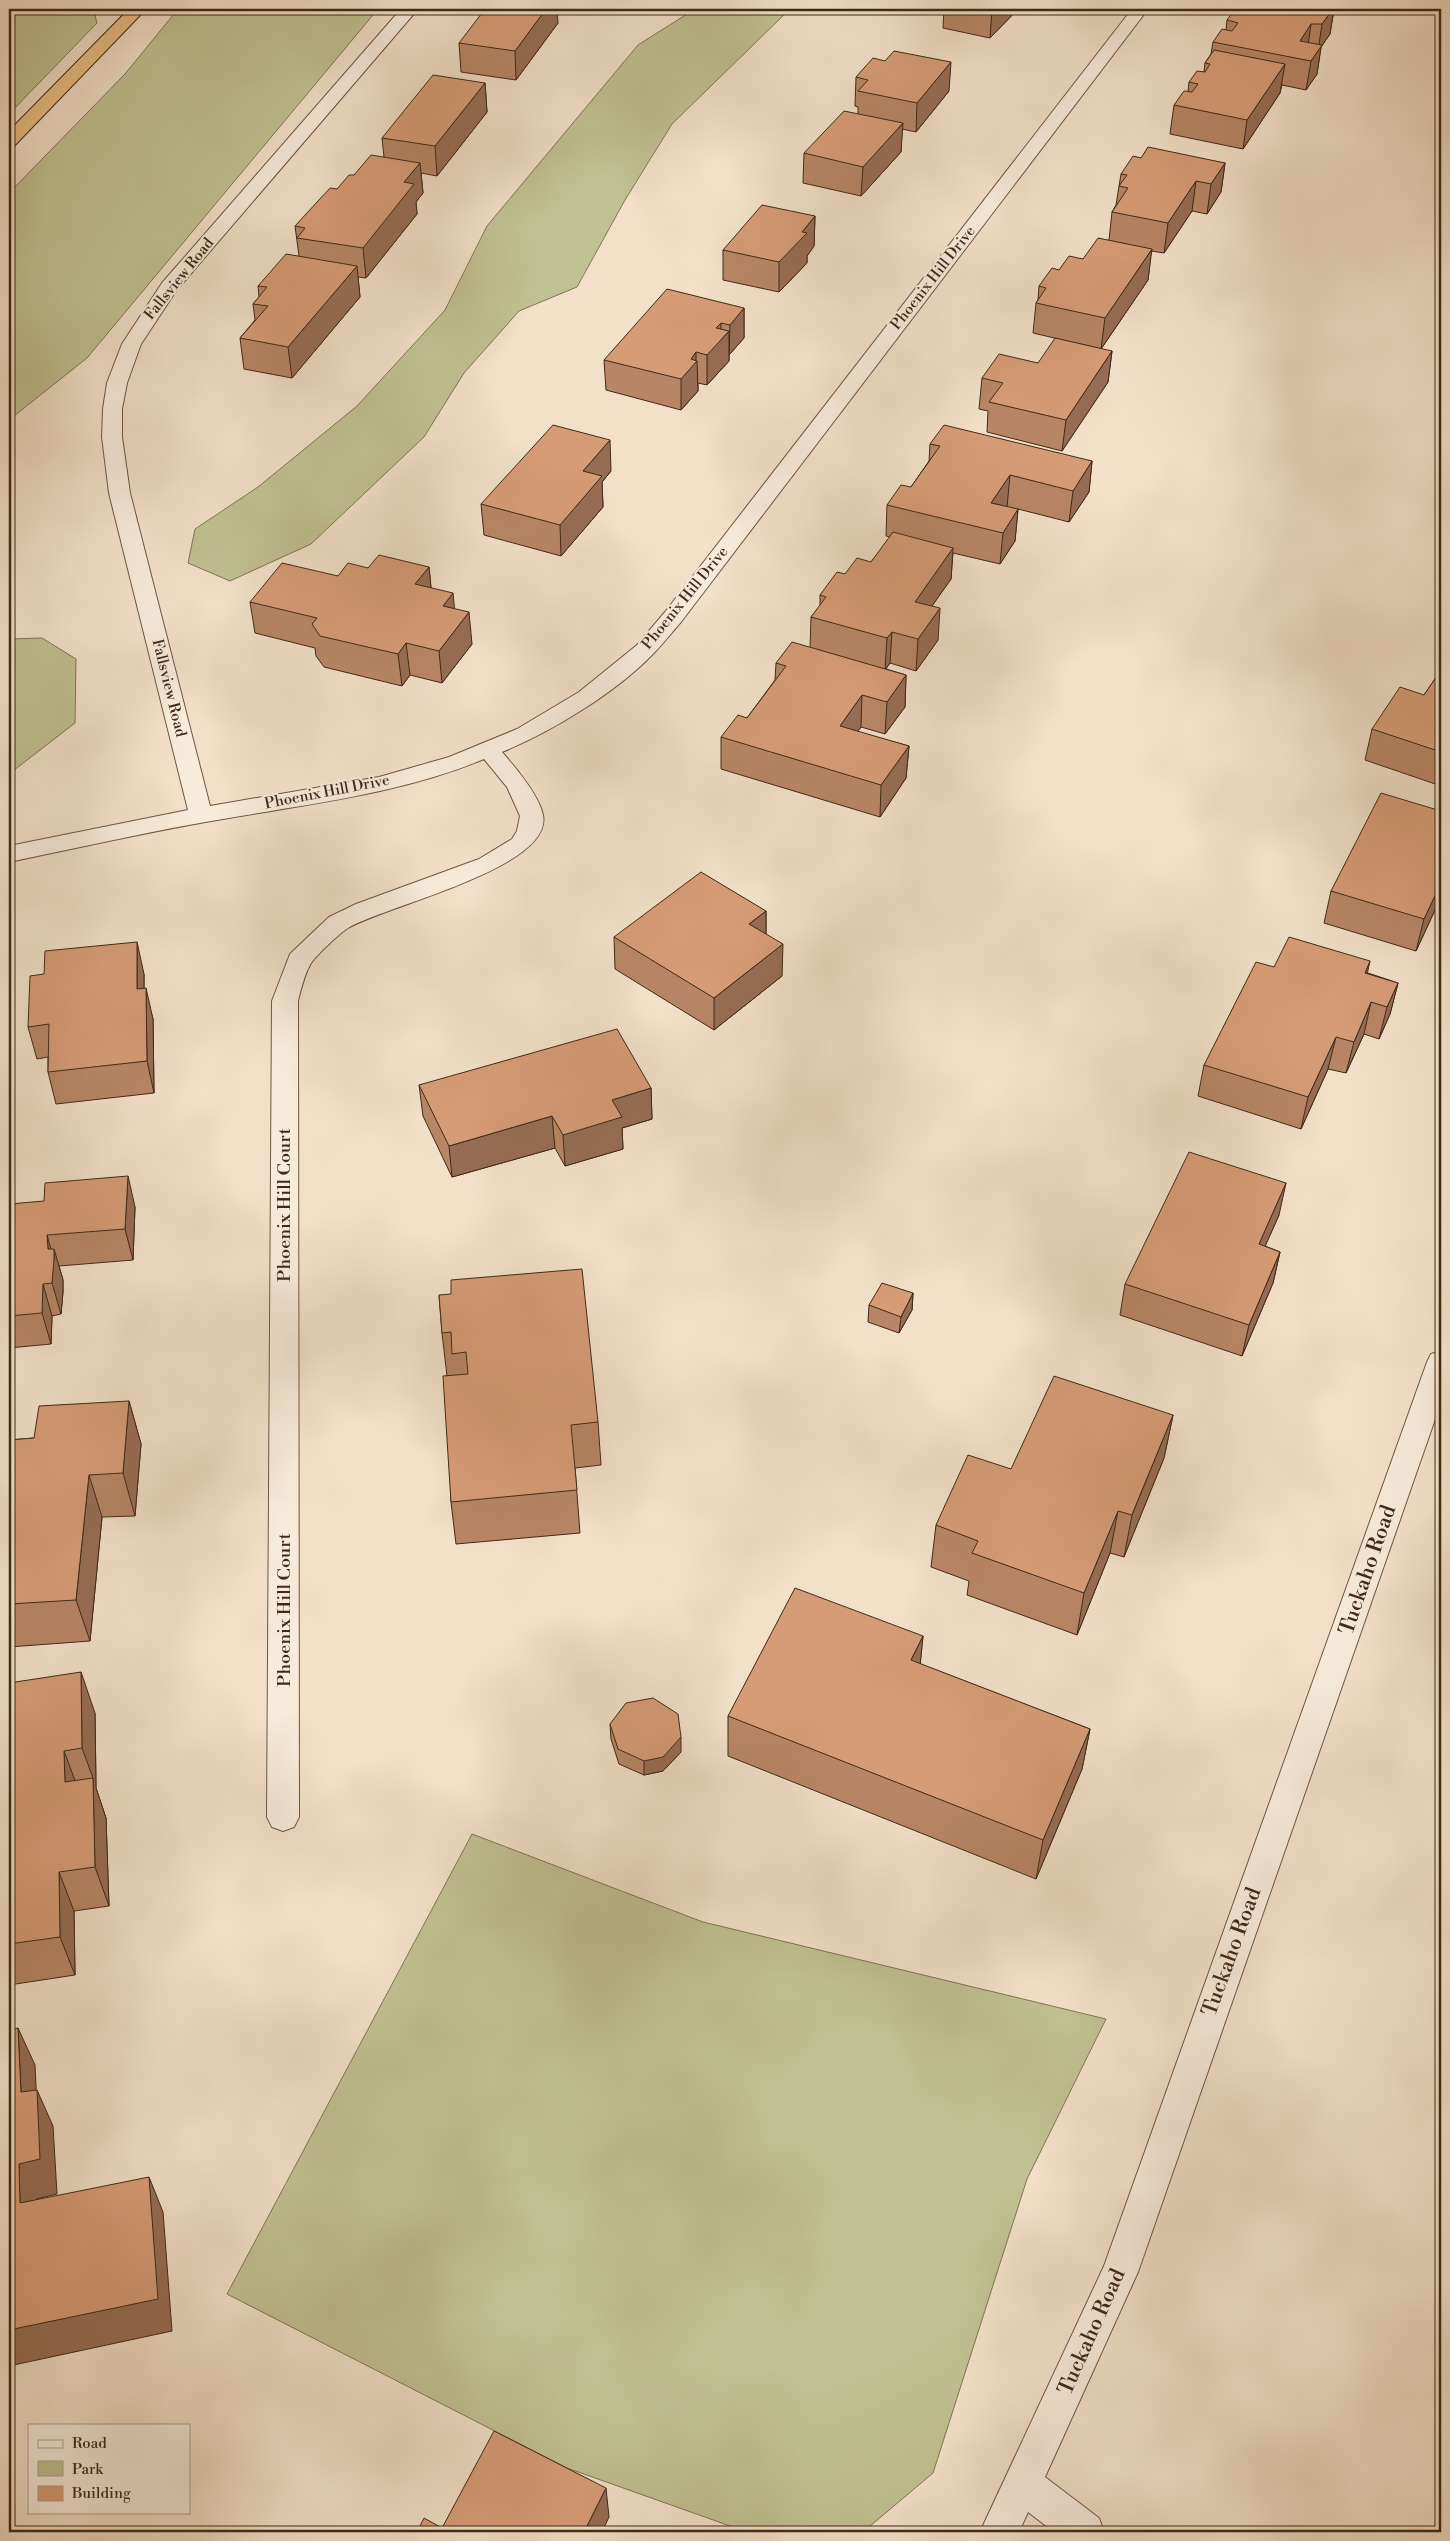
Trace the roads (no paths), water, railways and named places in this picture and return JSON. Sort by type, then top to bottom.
[{"type":"highway","points":[[9,141],[138,9]]},
{"type":"street","name":"Fallsview Road","points":[[201,815],[116,479],[111,419],[116,383],[139,329],[169,287],[410,9]]},
{"type":"street","name":"Phoenix Hill Drive","points":[[9,854],[201,815],[381,784],[457,762],[489,750],[525,734],[587,697],[645,650],[673,617],[1140,9]]},
{"type":"street","name":"Phoenix Hill Court","points":[[283,1817],[285,1001],[299,960],[338,923],[365,910],[487,865],[520,844],[529,833],[532,816],[517,785],[489,750]]},
{"type":"street","name":"Tuckaho Road","points":[[999,2532],[1023,2484],[1120,2272],[1431,1423],[1441,1362]]},
{"type":"street","points":[[1023,2484],[1085,2532]]}]
